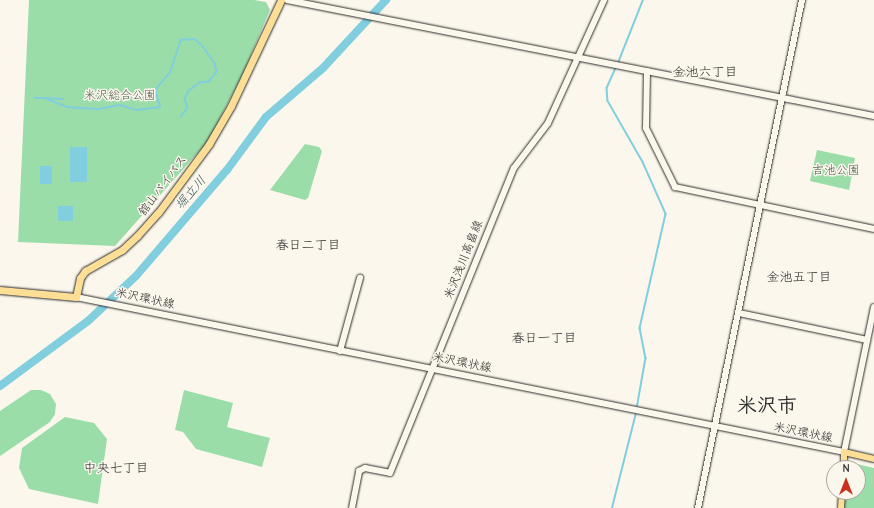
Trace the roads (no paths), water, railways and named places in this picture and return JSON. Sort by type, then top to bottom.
[{"type":"highway","name":"舘山バイパス","points":[[76,297],[80,278],[85,271],[113,256],[137,236],[158,213],[209,144],[231,106],[282,0]]},
{"type":"highway","points":[[0,290],[76,297]]},
{"type":"main road","points":[[844,460],[844,452],[874,459]]},
{"type":"street","points":[[287,0],[874,116]]},
{"type":"street","name":"米沢浅川高畠線","points":[[352,508],[359,471],[365,468],[390,473],[431,368],[514,168],[548,123],[604,0]]},
{"type":"street","points":[[698,508],[716,427],[761,206],[781,97],[802,0]]},
{"type":"street","points":[[647,71],[646,128],[672,183],[679,189],[874,230]]},
{"type":"street","points":[[340,351],[360,278]]},
{"type":"street","name":"米沢環状線","points":[[76,297],[844,452]]},
{"type":"street","points":[[844,452],[874,307]]},
{"type":"street","points":[[739,313],[867,340]]},
{"type":"water","points":[[70,147],[87,147],[87,182],[70,182]]},
{"type":"water","points":[[40,166],[52,166],[52,184],[40,184]]},
{"type":"water","points":[[58,206],[73,206],[73,221],[58,221]]},
{"type":"waterway","name":"堀立川","points":[[0,386],[88,321],[136,276],[227,170],[266,117],[323,68],[386,0]]},
{"type":"waterway","points":[[618,63],[643,0]]},
{"type":"waterway","points":[[35,98],[45,98],[67,107],[99,109],[120,105],[136,110],[160,107],[155,90],[170,73],[181,40],[195,39],[201,44],[215,63],[217,72],[209,82],[200,83],[189,91],[185,99],[188,108],[181,117]]},
{"type":"waterway","points":[[617,66],[607,88],[608,101],[643,162],[666,214],[640,328],[646,358],[637,409]]},
{"type":"waterway","points":[[45,98],[63,99]]},
{"type":"waterway","points":[[612,508],[636,413]]},
{"type":"district","name":"金池六丁目","points":[[705,72]]},
{"type":"district","name":"春日二丁目","points":[[308,245]]},
{"type":"district","name":"金池五丁目","points":[[799,277]]},
{"type":"district","name":"春日一丁目","points":[[544,338]]},
{"type":"district","name":"米沢市","points":[[767,405]]},
{"type":"district","name":"中央七丁目","points":[[116,468]]},
{"type":"park label","name":"米沢総合公園","points":[[120,96]]},
{"type":"park label","name":"吉池公園","points":[[836,171]]}]
